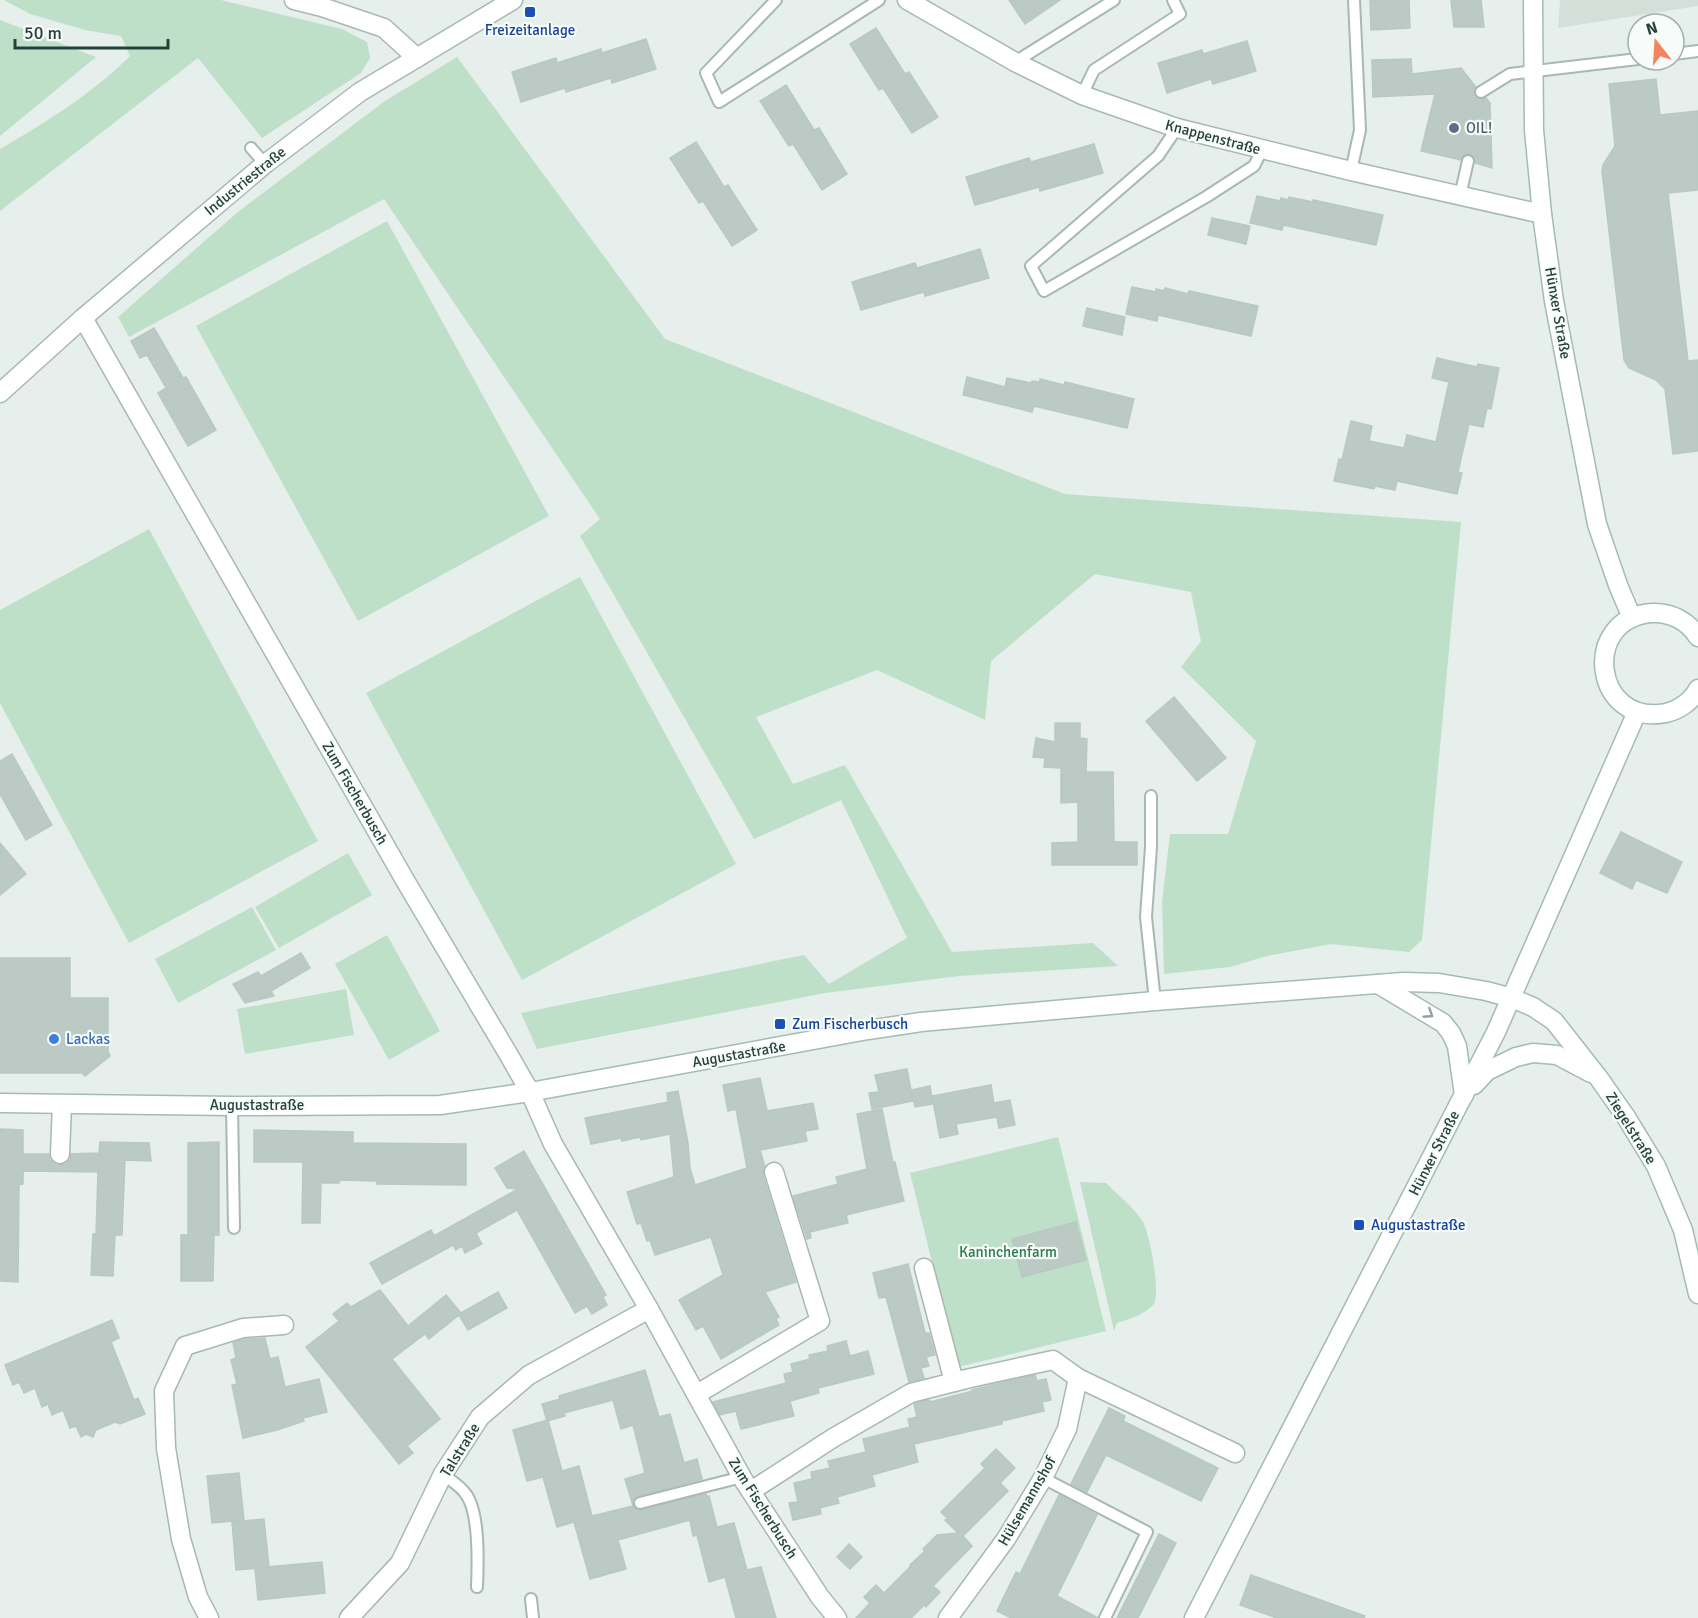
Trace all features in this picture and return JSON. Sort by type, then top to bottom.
[{"type":"street","points":[[294,0],[384,28],[417,58]]},
{"type":"street","name":"Industriestraße","points":[[0,393],[83,318],[265,164],[360,92],[513,0]]},
{"type":"street","name":"Knappenstraße","points":[[907,0],[1015,62],[1082,95],[1177,128],[1351,171],[1542,214]]},
{"type":"street","name":"Hünxer Straße","points":[[1533,0],[1534,130],[1542,214],[1554,301],[1597,524],[1632,618]]},
{"type":"street","name":"Zum Fischerbusch","points":[[83,318],[400,872],[530,1092],[553,1144],[746,1484],[820,1597],[837,1618]]},
{"type":"street","points":[[1698,637],[1687,624],[1673,616],[1659,612],[1644,614],[1632,618],[1617,629],[1607,643],[1603,659],[1604,676],[1611,691],[1622,704],[1637,712],[1653,715],[1669,712],[1684,706],[1698,689]]},
{"type":"street","name":"Hünxer Straße","points":[[1194,1618],[1512,998],[1637,712]]},
{"type":"street","name":"Augustastraße","points":[[0,1103],[232,1106],[440,1105],[530,1092],[921,1022],[1155,1000],[1403,982],[1439,983],[1512,998]]},
{"type":"street","points":[[1378,984],[1443,1023],[1451,1033],[1457,1046],[1464,1095]]},
{"type":"street","name":"Ziegelstraße","points":[[1512,998],[1533,1007],[1554,1021],[1626,1117],[1656,1166],[1683,1230],[1698,1294]]},
{"type":"street","points":[[1464,1095],[1487,1071],[1516,1057],[1533,1053],[1557,1055],[1598,1077]]},
{"type":"street","points":[[60,1154],[62,1104]]},
{"type":"street","points":[[696,1394],[820,1321],[774,1172]]},
{"type":"street","points":[[924,1268],[954,1382]]},
{"type":"street","name":"Talstraße","points":[[349,1618],[400,1563],[443,1474],[480,1418],[529,1375],[648,1310]]},
{"type":"street","points":[[209,1618],[198,1597],[181,1539],[165,1448],[164,1390],[185,1346],[243,1328],[284,1325]]},
{"type":"street","points":[[746,1484],[911,1394],[1053,1360],[1078,1378],[1235,1453]]},
{"type":"street","name":"Hülsemannshof","points":[[955,1616],[1043,1478],[1067,1429],[1078,1378]]},
{"type":"lane","points":[[776,0],[706,73],[719,102],[879,0]]},
{"type":"lane","points":[[1015,62],[1114,0]]},
{"type":"lane","points":[[1082,95],[1094,70],[1180,14],[1173,0]]},
{"type":"lane","points":[[1351,171],[1360,130],[1354,0]]},
{"type":"lane","points":[[1481,92],[1510,74],[1626,60]]},
{"type":"lane","points":[[1177,128],[1158,156],[1031,266],[1044,291],[1206,197],[1254,166],[1262,150]]},
{"type":"lane","points":[[250,148],[265,164]]},
{"type":"lane","points":[[1460,196],[1468,161]]},
{"type":"lane","points":[[1150,796],[1151,847],[1146,917],[1155,1000]]},
{"type":"lane","points":[[232,1106],[234,1228]]},
{"type":"lane","points":[[443,1474],[466,1493],[474,1513],[478,1545],[477,1587]]},
{"type":"lane","points":[[1043,1478],[1147,1532],[1105,1618]]},
{"type":"lane","points":[[640,1503],[746,1484]]},
{"type":"lane","points":[[531,1599],[533,1618]]},
{"type":"shaded area","points":[[1560,0],[1698,0],[1698,6],[1660,12],[1626,12],[1626,17],[1558,28]]},
{"type":"green space","points":[[4,0],[221,0],[342,29],[367,42],[370,58],[361,73],[262,138],[198,58],[0,211],[0,149],[84,95],[130,56],[121,36],[85,30],[30,14]]},
{"type":"green space","points":[[0,20],[96,57],[0,136]]},
{"type":"green space","points":[[457,57],[665,339],[1065,494],[1461,522],[1422,940],[1409,952],[1331,944],[1267,956],[1230,967],[1164,974],[1162,902],[1170,834],[1228,834],[1256,741],[1181,667],[1201,641],[1191,592],[1095,574],[991,661],[985,720],[877,670],[756,717],[793,784],[845,765],[952,952],[1093,943],[1118,966],[959,976],[825,993],[537,1049],[521,1013],[804,955],[829,984],[907,938],[841,800],[754,839],[580,536],[600,519],[384,199],[129,337],[118,317],[239,211],[385,101]]},
{"type":"green space","points":[[387,221],[549,516],[358,621],[196,326]]},
{"type":"green space","points":[[149,529],[318,841],[129,943],[0,703],[0,610]]},
{"type":"green space","points":[[580,577],[736,864],[522,980],[366,693]]},
{"type":"green space","points":[[348,853],[372,895],[279,948],[255,907]]},
{"type":"green space","points":[[252,907],[276,950],[178,1003],[155,959]]},
{"type":"green space","points":[[387,935],[440,1031],[389,1060],[335,964]]},
{"type":"green space","points":[[346,989],[354,1035],[245,1054],[237,1009]]},
{"type":"green space","name":"Kaninchenfarm","points":[[1058,1137],[1106,1331],[958,1367],[910,1173]]},
{"type":"green space","points":[[1080,1182],[1106,1183],[1142,1220],[1151,1249],[1156,1289],[1153,1305],[1141,1314],[1117,1323],[1114,1331]]},
{"type":"building","points":[[1009,0],[1060,0],[1025,24]]},
{"type":"building","points":[[1370,0],[1409,0],[1410,28],[1371,30]]},
{"type":"building","points":[[1451,0],[1481,0],[1484,27],[1454,27]]},
{"type":"building","points":[[876,28],[905,74],[909,72],[938,117],[912,133],[883,88],[879,90],[850,44]]},
{"type":"building","points":[[646,39],[656,69],[612,83],[611,78],[566,92],[565,88],[521,102],[512,72],[556,58],[557,63],[601,49],[602,53]]},
{"type":"building","points":[[1247,41],[1256,71],[1213,84],[1211,79],[1167,93],[1158,63],[1202,50],[1203,54]]},
{"type":"building","points":[[1411,59],[1412,74],[1461,68],[1476,87],[1475,96],[1481,99],[1486,98],[1490,103],[1492,168],[1475,163],[1475,158],[1470,154],[1465,154],[1461,160],[1421,151],[1435,94],[1373,97],[1372,60]]},
{"type":"building","points":[[1656,79],[1660,115],[1698,111],[1698,190],[1668,193],[1688,361],[1698,360],[1698,451],[1673,454],[1665,389],[1656,380],[1629,368],[1624,360],[1602,171],[1603,165],[1615,146],[1609,84]]},
{"type":"building","points":[[786,85],[814,130],[819,128],[847,174],[822,190],[793,144],[789,146],[760,101]]},
{"type":"building","points":[[696,142],[724,187],[728,185],[757,230],[732,246],[703,201],[699,203],[670,158]]},
{"type":"building","points":[[1094,144],[1103,173],[1040,191],[1039,187],[975,205],[966,177],[1029,158],[1031,162]]},
{"type":"building","points":[[1257,196],[1280,201],[1281,198],[1288,200],[1289,197],[1313,202],[1313,200],[1383,215],[1376,245],[1283,225],[1282,230],[1250,223]]},
{"type":"building","points":[[1212,218],[1250,226],[1246,244],[1208,235]]},
{"type":"building","points":[[980,249],[989,278],[925,296],[924,292],[861,310],[852,282],[915,263],[917,268]]},
{"type":"building","points":[[1132,287],[1156,292],[1156,289],[1164,291],[1165,288],[1188,294],[1189,291],[1258,306],[1251,336],[1158,315],[1157,321],[1126,314]]},
{"type":"building","points":[[1087,308],[1125,317],[1122,335],[1083,326]]},
{"type":"building","points":[[154,328],[183,378],[186,377],[216,430],[188,446],[158,393],[166,388],[147,355],[140,358],[131,341]]},
{"type":"building","points":[[1437,358],[1477,367],[1478,364],[1499,368],[1491,409],[1487,408],[1483,427],[1469,424],[1458,472],[1462,473],[1457,494],[1397,481],[1395,490],[1375,486],[1374,489],[1334,481],[1339,459],[1342,460],[1351,421],[1372,426],[1369,441],[1404,448],[1407,435],[1436,442],[1449,382],[1432,378]]},
{"type":"building","points":[[967,377],[1005,387],[1007,378],[1031,383],[1032,381],[1040,382],[1040,379],[1064,385],[1065,382],[1134,399],[1127,428],[1034,406],[1032,412],[963,395]]},
{"type":"building","points":[[1174,697],[1226,758],[1197,781],[1146,721]]},
{"type":"building","points":[[1055,723],[1080,723],[1080,738],[1087,739],[1086,772],[1113,772],[1114,842],[1137,842],[1137,865],[1052,865],[1052,843],[1078,842],[1078,802],[1061,803],[1061,768],[1044,767],[1045,758],[1033,757],[1036,738],[1055,742]]},
{"type":"building","points":[[12,754],[52,825],[26,840],[0,794],[0,761]]},
{"type":"building","points":[[1621,832],[1682,862],[1667,893],[1636,880],[1632,889],[1600,873]]},
{"type":"building","points":[[0,843],[26,874],[0,895]]},
{"type":"building","points":[[301,953],[310,968],[271,991],[274,996],[245,1003],[233,984],[258,972],[261,976]]},
{"type":"building","name":"Lackas","points":[[0,958],[70,958],[70,998],[108,998],[108,1051],[110,1056],[85,1076],[82,1073],[0,1073]]},
{"type":"building","points":[[907,1069],[913,1101],[872,1109],[869,1093],[879,1092],[875,1075]]},
{"type":"building","points":[[760,1078],[767,1111],[813,1103],[818,1129],[805,1131],[807,1141],[760,1150],[765,1167],[763,1175],[796,1282],[765,1292],[779,1317],[776,1319],[779,1325],[721,1359],[703,1326],[696,1330],[679,1300],[723,1275],[711,1237],[655,1255],[641,1223],[637,1224],[627,1192],[674,1177],[670,1134],[641,1140],[640,1137],[622,1141],[621,1138],[591,1144],[585,1118],[668,1102],[667,1093],[678,1091],[688,1143],[690,1168],[695,1185],[747,1168],[736,1109],[728,1111],[723,1085]]},
{"type":"building","points":[[991,1085],[994,1103],[1010,1100],[1015,1125],[999,1128],[997,1117],[956,1124],[958,1134],[940,1138],[932,1096]]},
{"type":"building","points":[[930,1086],[933,1104],[915,1107],[911,1090]]},
{"type":"building","points":[[882,1109],[893,1163],[895,1162],[904,1201],[846,1215],[848,1223],[810,1232],[811,1238],[807,1239],[793,1196],[838,1184],[836,1177],[867,1169],[857,1114]]},
{"type":"building","points":[[0,1129],[23,1130],[23,1154],[49,1154],[50,1160],[59,1165],[66,1164],[71,1154],[99,1153],[100,1142],[149,1143],[151,1161],[125,1160],[122,1235],[115,1235],[113,1276],[91,1275],[93,1234],[96,1234],[98,1172],[23,1171],[23,1184],[19,1185],[18,1282],[0,1281]]},
{"type":"building","points":[[254,1130],[353,1132],[353,1143],[466,1144],[466,1185],[377,1184],[377,1181],[339,1180],[339,1183],[321,1183],[320,1223],[302,1223],[303,1162],[254,1162]]},
{"type":"building","points":[[219,1142],[219,1235],[214,1235],[213,1281],[181,1281],[181,1235],[188,1235],[188,1143]]},
{"type":"building","points":[[524,1151],[606,1295],[603,1297],[607,1305],[592,1314],[587,1306],[575,1313],[517,1210],[476,1233],[482,1244],[465,1253],[462,1246],[456,1250],[453,1245],[382,1284],[370,1263],[431,1230],[434,1236],[518,1189],[507,1188],[495,1168]]},
{"type":"building","points":[[1076,1222],[1086,1260],[1022,1277],[1012,1239]]},
{"type":"building","points":[[908,1264],[925,1333],[929,1333],[935,1355],[926,1357],[929,1366],[921,1368],[924,1378],[909,1382],[886,1297],[879,1298],[873,1273]]},
{"type":"building","points":[[380,1290],[408,1326],[446,1295],[461,1313],[498,1292],[507,1308],[468,1330],[459,1315],[429,1339],[425,1334],[392,1359],[440,1419],[407,1446],[413,1453],[399,1464],[306,1347],[339,1321],[333,1314],[347,1303],[351,1307]]},
{"type":"building","points":[[112,1320],[119,1338],[111,1342],[134,1400],[138,1398],[145,1414],[96,1430],[93,1437],[86,1434],[81,1437],[76,1426],[70,1428],[63,1410],[52,1415],[48,1404],[42,1407],[35,1388],[24,1393],[19,1382],[13,1385],[5,1365]]},
{"type":"building","points":[[265,1338],[270,1359],[278,1357],[285,1387],[319,1379],[327,1412],[303,1418],[304,1421],[277,1430],[243,1438],[232,1385],[237,1384],[231,1360],[236,1358],[233,1343],[245,1339]]},
{"type":"building","points":[[846,1341],[850,1356],[868,1351],[874,1374],[818,1388],[819,1393],[790,1401],[794,1416],[741,1429],[736,1411],[720,1415],[713,1402],[786,1383],[784,1374],[793,1372],[791,1364],[810,1359],[809,1355],[828,1351],[827,1346]]},
{"type":"building","points":[[645,1370],[659,1417],[670,1414],[684,1463],[697,1459],[702,1479],[638,1496],[633,1500],[633,1505],[637,1510],[642,1510],[706,1494],[707,1497],[709,1496],[717,1527],[734,1523],[747,1570],[761,1567],[776,1618],[736,1618],[725,1577],[709,1582],[697,1535],[693,1536],[690,1520],[618,1540],[626,1569],[590,1579],[574,1522],[557,1527],[543,1477],[527,1481],[513,1430],[547,1420],[542,1404],[560,1399],[559,1396]],"holes":[[[613,1400],[621,1429],[633,1425],[645,1473],[625,1479],[633,1506],[592,1516],[579,1466],[562,1471],[548,1421],[565,1416],[564,1413]]]},
{"type":"building","points":[[1035,1375],[1037,1381],[1046,1379],[1051,1400],[1042,1402],[1044,1411],[1002,1421],[1002,1424],[914,1444],[918,1462],[872,1475],[875,1486],[837,1497],[839,1503],[820,1508],[821,1514],[793,1520],[789,1503],[798,1502],[794,1483],[812,1479],[811,1472],[830,1468],[828,1461],[866,1452],[863,1439],[910,1427],[908,1419],[917,1417],[914,1404]]},
{"type":"building","points":[[1109,1408],[1125,1416],[1123,1421],[1218,1468],[1201,1501],[1106,1455],[1087,1492],[1071,1484]]},
{"type":"building","points":[[996,1449],[1015,1468],[1000,1483],[1008,1491],[963,1536],[972,1546],[933,1586],[940,1592],[926,1607],[924,1605],[911,1618],[856,1618],[870,1603],[864,1597],[876,1585],[884,1593],[925,1551],[923,1549],[937,1535],[958,1533],[945,1520],[948,1519],[941,1512],[985,1468],[981,1464]]},
{"type":"building","points":[[239,1473],[244,1520],[212,1523],[207,1476]]},
{"type":"building","points":[[1059,1495],[1097,1515],[1057,1596],[1098,1618],[1011,1618],[997,1611],[1016,1572],[1020,1574]]},
{"type":"building","points":[[264,1519],[269,1567],[236,1570],[232,1522]]},
{"type":"building","points":[[1159,1534],[1176,1543],[1138,1618],[1117,1618]]},
{"type":"building","points":[[849,1544],[862,1557],[850,1569],[837,1557]]},
{"type":"building","points":[[322,1562],[325,1593],[258,1600],[255,1568]]},
{"type":"building","points":[[1251,1575],[1365,1616],[1364,1618],[1277,1618],[1240,1605]]},
{"type":"place","name":"Freizeitanlage","points":[[530,12]]},
{"type":"place","name":"OIL!","points":[[1454,128]]},
{"type":"place","name":"Zum Fischerbusch","points":[[780,1024]]},
{"type":"place","name":"Lackas","points":[[54,1039]]},
{"type":"place","name":"Augustastraße","points":[[1359,1225]]}]
